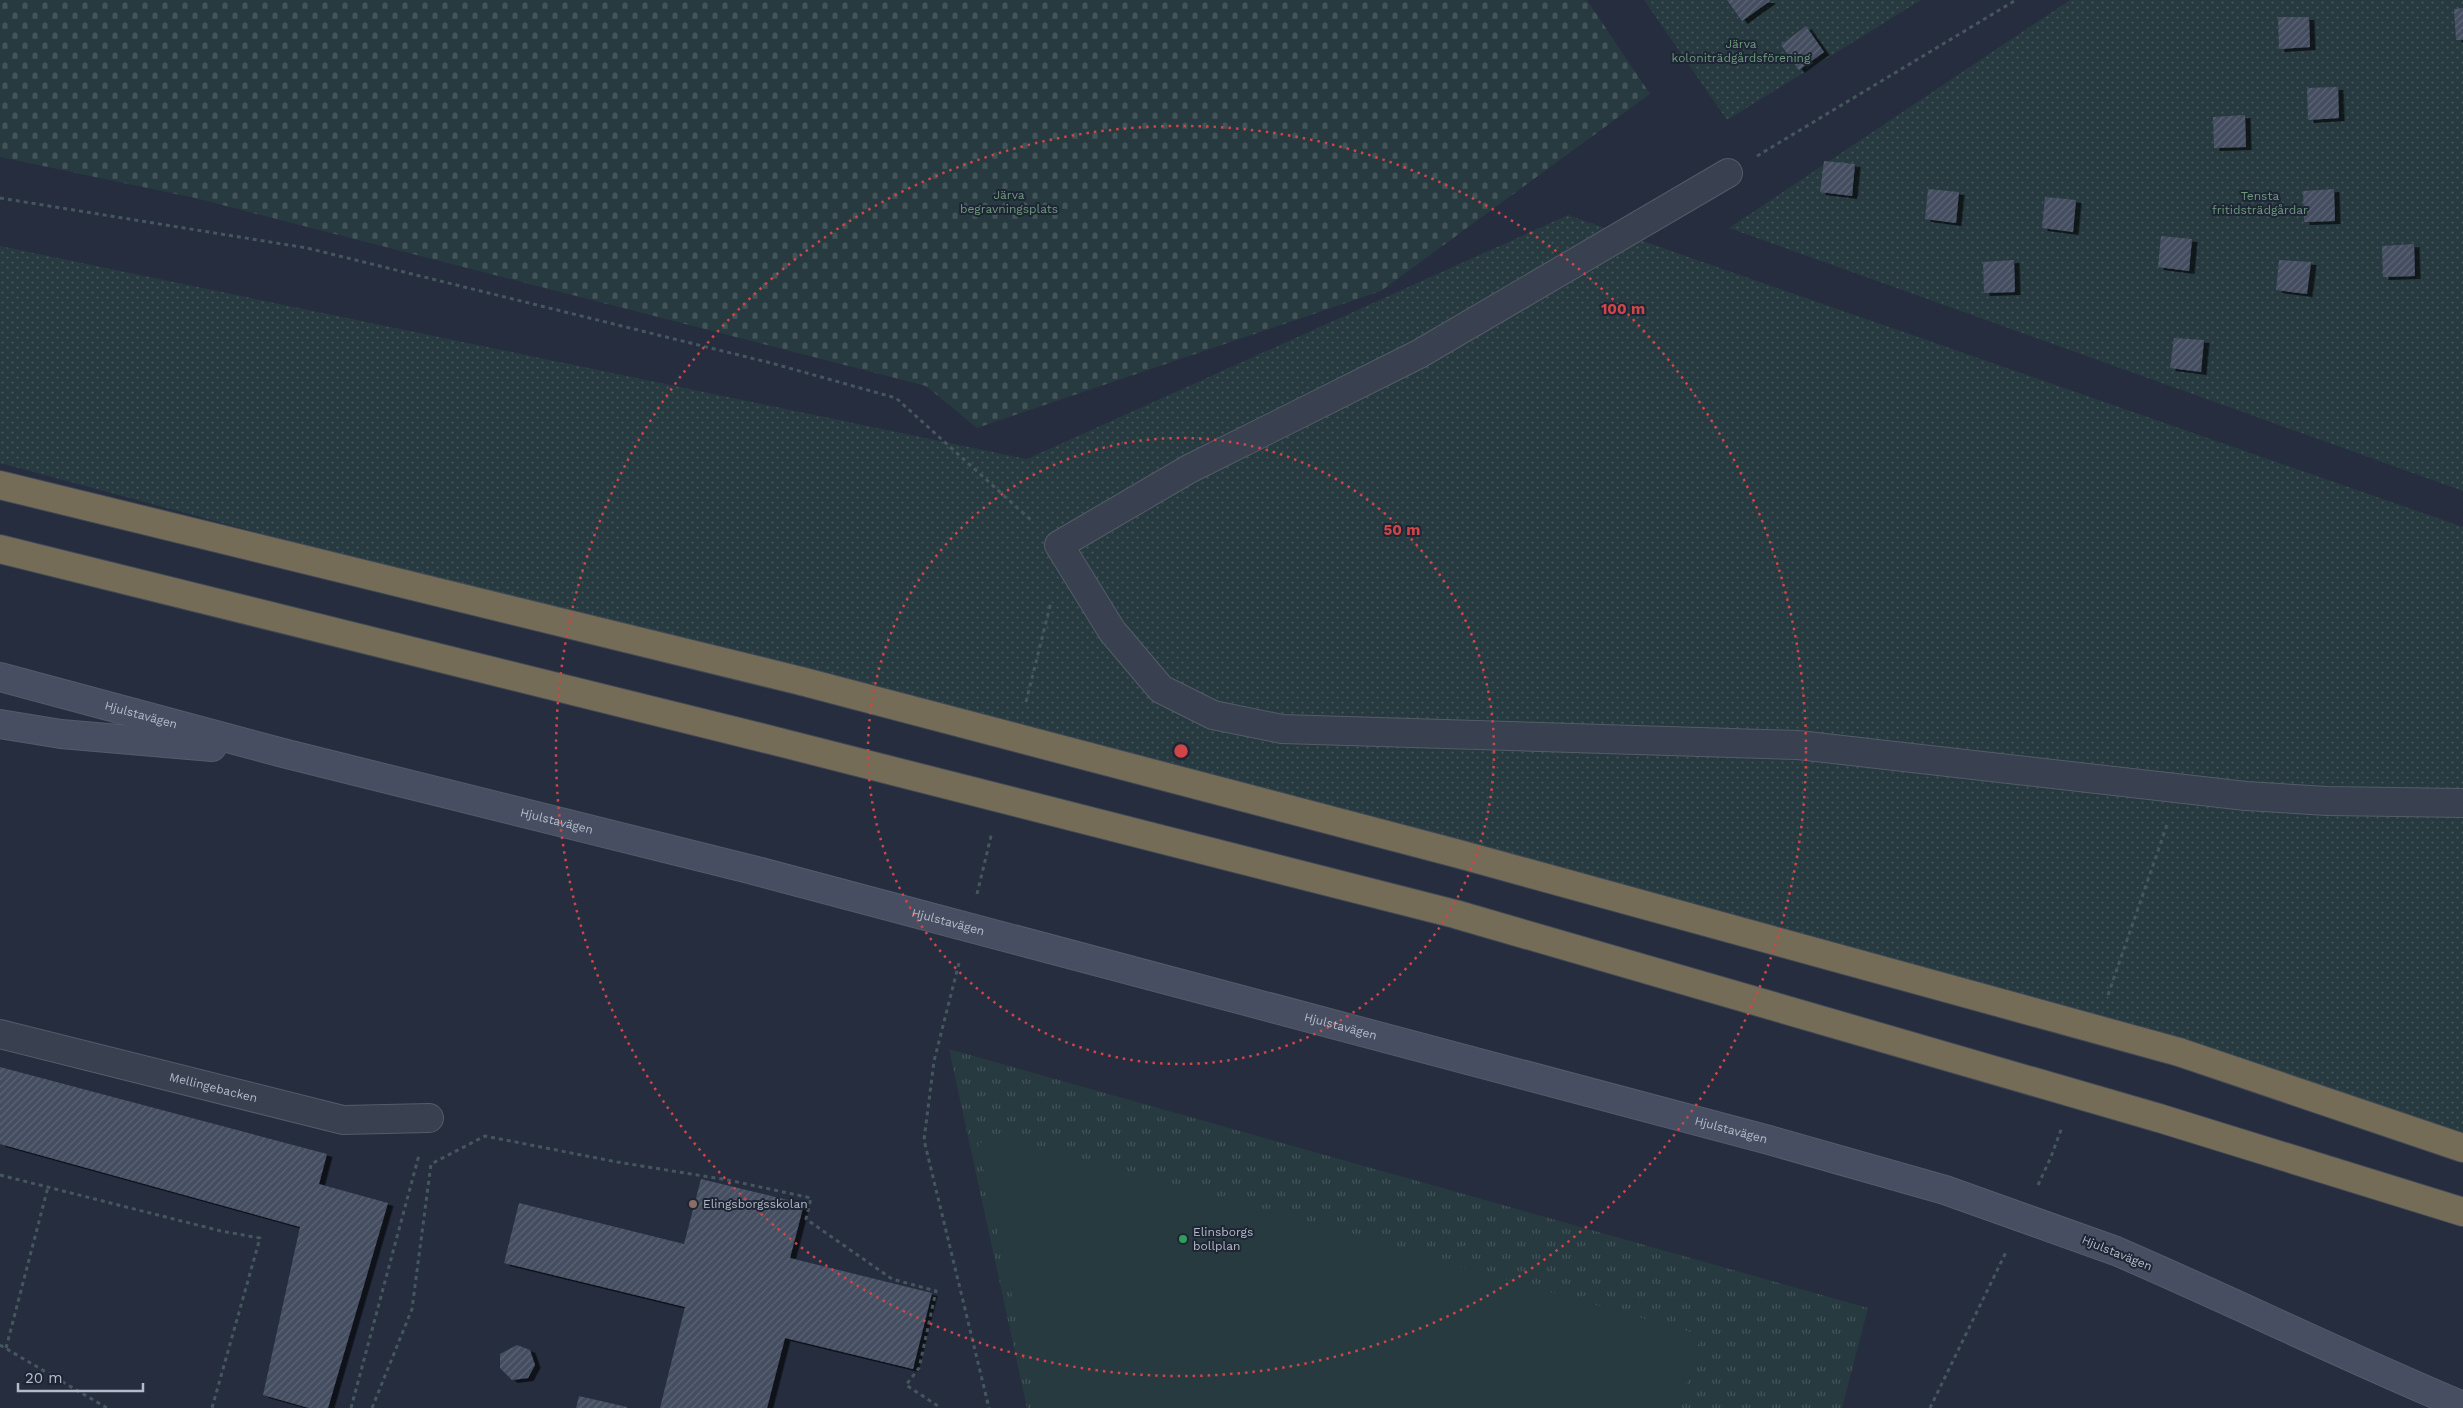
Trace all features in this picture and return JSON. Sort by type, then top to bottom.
[{"type":"highway","points":[[0,484],[801,681],[1458,854],[2179,1052],[2463,1148]]},
{"type":"highway","points":[[0,549],[779,742],[1455,914],[2159,1118],[2463,1212]]},
{"type":"main road","name":"Hjulstavägen","points":[[0,677],[283,753],[754,870],[1769,1140],[1946,1190],[2116,1251],[2239,1304],[2373,1368],[2463,1406]]},
{"type":"main road","name":"Hjulstavägen","points":[[0,724],[60,734],[283,753]]},
{"type":"main road","name":"Hjulstavägen","points":[[2373,1368],[2428,1408]]},
{"type":"street","points":[[1728,173],[1636,229],[1419,354],[1189,469],[1059,545],[1112,631],[1161,689],[1213,715],[1282,729],[1798,745],[2246,796],[2327,802],[2463,803]]},
{"type":"street","name":"Mellingebacken","points":[[0,1034],[342,1120],[429,1118]]},
{"type":"path","points":[[1728,173],[2016,0]]},
{"type":"path","points":[[0,198],[307,248],[771,363],[896,398],[1059,545]]},
{"type":"path","points":[[934,1061],[924,1140],[989,1408]]},
{"type":"path","points":[[351,1408],[429,1118]]},
{"type":"path","points":[[372,1408],[412,1308],[431,1164],[485,1136],[617,1162],[728,1180],[811,1198],[806,1219],[892,1279],[936,1291],[919,1368],[906,1385],[941,1408]]},
{"type":"path","points":[[0,1175],[260,1238],[212,1408]]},
{"type":"path","points":[[6,1348],[48,1187]]},
{"type":"path","points":[[0,1345],[107,1408]]},
{"type":"green space","name":"Järva begravningsplats","points":[[0,0],[1587,0],[1650,94],[1381,291],[977,428],[926,386],[195,198],[0,157]]},
{"type":"green space","name":"Järva koloniträdgårdsförening","points":[[1644,0],[1921,0],[1727,120]]},
{"type":"green space","name":"Tensta fritidsträdgårdar","points":[[2070,0],[2463,0],[2463,491],[1729,228]]},
{"type":"green space","points":[[1568,215],[2463,527],[2463,1148],[1026,740],[0,463],[0,246],[1027,459]]},
{"type":"green space","name":"Elinsborgs bollplan","points":[[949,1049],[1868,1308],[1842,1408],[1027,1408]]},
{"type":"green space","name":"Elinsborgs bollplan","points":[[1010,1138],[1701,1335],[1679,1408],[1037,1408],[978,1143]]},
{"type":"building","points":[[1727,0],[1769,0],[1770,1],[1742,21]]},
{"type":"building","points":[[2463,8],[2463,40],[2456,40],[2454,9]]},
{"type":"building","points":[[2278,17],[2309,17],[2310,47],[2279,49]]},
{"type":"building","points":[[1806,26],[1824,52],[1799,70],[1781,45]]},
{"type":"building","points":[[2338,87],[2339,118],[2308,120],[2307,88]]},
{"type":"building","points":[[2245,115],[2246,147],[2214,148],[2213,117]]},
{"type":"building","points":[[1824,161],[1855,164],[1852,196],[1820,192]]},
{"type":"building","points":[[1928,189],[1959,192],[1956,223],[1925,219]]},
{"type":"building","points":[[2334,189],[2335,221],[2304,222],[2303,191]]},
{"type":"building","points":[[2045,197],[2076,200],[2073,232],[2042,228]]},
{"type":"building","points":[[2161,236],[2192,239],[2189,271],[2158,267]]},
{"type":"building","points":[[2414,244],[2415,276],[2383,277],[2382,246]]},
{"type":"building","points":[[2014,260],[2015,292],[1984,293],[1983,262]]},
{"type":"building","points":[[2279,260],[2311,262],[2307,294],[2276,290]]},
{"type":"building","points":[[2174,338],[2204,340],[2201,372],[2170,368]]},
{"type":"building","points":[[0,1067],[327,1154],[319,1184],[388,1203],[328,1408],[309,1408],[263,1395],[300,1227],[0,1144]]},
{"type":"building","points":[[701,1179],[804,1204],[790,1258],[932,1293],[913,1369],[785,1338],[767,1408],[660,1408],[685,1307],[504,1263],[519,1203],[684,1244]]},
{"type":"building","points":[[517,1345],[530,1350],[535,1365],[528,1378],[512,1380],[500,1368],[500,1354]]},
{"type":"building","points":[[579,1396],[627,1407],[627,1408],[576,1408]]},
{"type":"place","name":"Elingsborgsskolan","points":[[693,1204]]},
{"type":"place","name":"Elinsborgs bollplan","points":[[1183,1239]]}]
